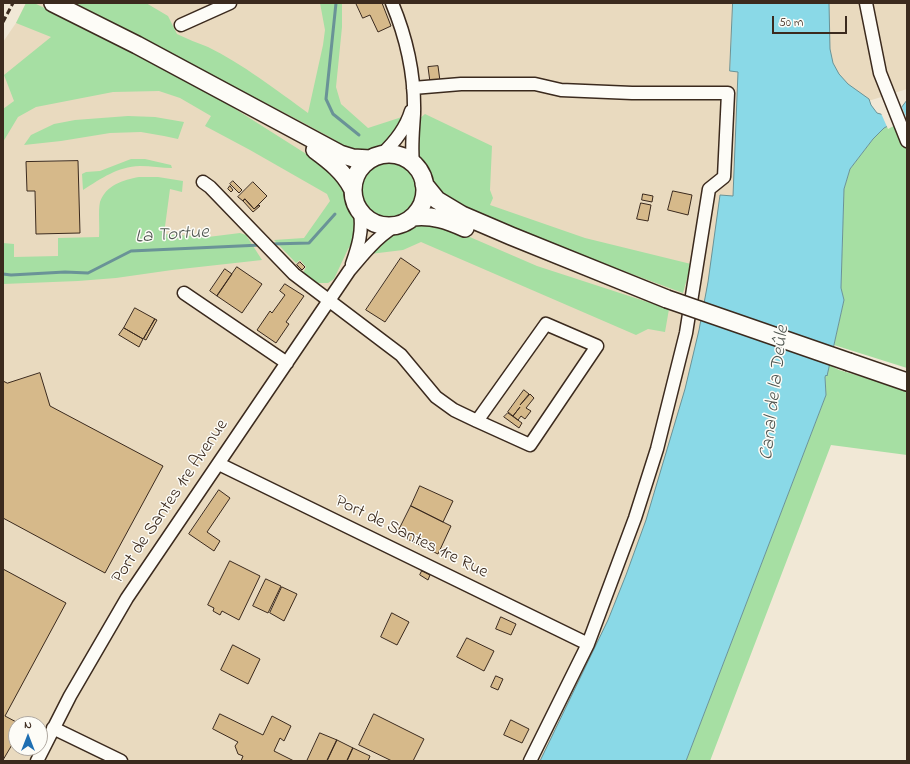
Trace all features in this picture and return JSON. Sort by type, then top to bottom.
[{"type":"main road","points":[[53,3],[137,45],[340,154],[354,158],[398,155],[406,159],[420,171],[424,184],[424,200],[420,209],[413,217],[404,223],[385,227],[376,224],[367,220],[360,213],[354,201],[352,188],[354,180],[363,165],[375,157]]},
{"type":"main road","points":[[239,101],[327,159],[344,175],[352,188]]},
{"type":"main road","points":[[424,184],[437,200],[462,215],[667,299]]},
{"type":"main road","points":[[413,217],[431,216],[446,220],[563,268],[667,299],[907,382]]},
{"type":"street","points":[[181,25],[230,3]]},
{"type":"street","points":[[392,3],[405,36],[409,53],[414,94],[412,149],[413,164]]},
{"type":"street","points":[[866,3],[879,68],[887,93],[906,137]]},
{"type":"street","points":[[414,94],[461,84],[535,84],[569,90],[632,93],[728,93],[724,177],[709,189],[686,333],[657,449],[635,518],[588,644],[530,761]]},
{"type":"street","points":[[375,157],[392,145],[406,124],[410,115],[414,94]]},
{"type":"street","points":[[203,182],[210,187],[294,274],[401,355],[436,397],[454,410],[477,421],[530,444],[598,346],[546,324],[477,421]]},
{"type":"street","points":[[349,271],[361,236],[362,226],[360,213]]},
{"type":"street","points":[[349,271],[374,242],[395,226]]},
{"type":"street","name":"Port de Santes 1re Avenue","points":[[37,761],[78,682],[127,598],[349,271]]},
{"type":"street","points":[[184,293],[287,363]]},
{"type":"street","name":"Port de Santes 1re Rue","points":[[219,464],[588,644]]},
{"type":"street","points":[[53,728],[121,761]]},
{"type":"shaded area","points":[[26,3],[907,3],[907,89],[833,112],[702,330],[631,607],[566,761],[3,761],[3,42],[16,23]]},
{"type":"green space","points":[[26,3],[34,3],[77,23],[210,93],[330,169],[346,192],[349,206],[355,218],[355,239],[348,249],[334,279],[328,283],[318,283],[312,281],[303,273],[306,267],[300,260],[296,263],[274,240],[304,238],[330,201],[327,194],[205,126],[211,116],[180,98],[159,91],[113,92],[36,107],[18,117],[3,142],[3,109],[14,101],[4,75],[51,37],[16,23]]},
{"type":"green space","points":[[72,3],[146,3],[168,16],[177,34],[208,47],[233,61],[308,113],[325,30],[320,3],[342,3],[342,27],[336,87],[341,104],[368,128],[402,117],[387,142],[375,151],[362,153],[339,147],[335,140],[300,121]]},
{"type":"green space","points":[[425,114],[492,146],[490,190],[493,198],[490,205],[585,238],[691,264],[683,293],[569,251],[473,211],[454,206],[430,184],[426,168],[416,152],[419,119]]},
{"type":"green space","points":[[128,116],[155,117],[184,122],[178,139],[141,132],[110,133],[24,145],[31,135],[54,124],[75,120]]},
{"type":"green space","points":[[907,116],[907,368],[834,345],[844,300],[841,288],[844,189],[850,169],[873,139],[884,128]]},
{"type":"green space","points":[[131,159],[145,159],[171,165],[172,168],[140,166],[124,168],[110,174],[83,190],[82,174],[86,172],[100,171]]},
{"type":"green space","points":[[389,161],[405,166],[410,170],[414,175],[419,191],[414,207],[410,212],[405,216],[389,221],[373,216],[368,212],[364,207],[359,191],[364,175],[368,170],[373,166]]},
{"type":"green space","points":[[139,177],[158,177],[183,181],[182,192],[170,189],[164,234],[208,237],[240,233],[246,235],[262,260],[116,278],[3,284],[3,243],[14,244],[14,257],[58,256],[58,238],[99,237],[99,205],[106,191],[116,184]]},
{"type":"green space","points":[[426,221],[442,225],[537,266],[669,309],[665,332],[648,329],[636,335],[421,242],[403,250],[370,254],[390,233]]},
{"type":"green space","points":[[829,365],[839,370],[907,390],[907,455],[831,445],[710,761],[686,761],[826,395],[825,377],[827,375]]},
{"type":"water","name":"Canal de la Deûle","points":[[733,3],[829,3],[830,49],[833,63],[839,74],[848,84],[869,99],[871,105],[877,113],[884,115],[901,108],[907,100],[907,116],[884,128],[873,139],[850,169],[844,189],[841,288],[844,300],[827,376],[826,375],[825,377],[826,395],[686,761],[540,761],[608,620],[626,575],[646,520],[685,389],[699,330],[708,282],[720,195],[733,196],[738,72],[730,71]]},
{"type":"pier","points":[[901,105],[907,119],[888,129],[880,111],[884,113],[892,112]]},
{"type":"building","points":[[356,3],[382,3],[391,26],[378,32],[370,15],[363,18]]},
{"type":"building","points":[[438,66],[440,81],[430,82],[428,67]]},
{"type":"building","points":[[78,161],[80,233],[36,234],[35,191],[27,191],[26,162]]},
{"type":"building","points":[[233,181],[242,190],[239,193],[230,184]]},
{"type":"building","points":[[253,182],[267,196],[254,209],[245,199],[243,201],[238,197]]},
{"type":"building","points":[[230,186],[233,190],[231,192],[228,189]]},
{"type":"building","points":[[673,191],[692,195],[688,215],[668,210]]},
{"type":"building","points":[[643,194],[653,196],[652,202],[642,200]]},
{"type":"building","points":[[245,199],[254,209],[259,205],[260,206],[253,212],[243,201]]},
{"type":"building","points":[[641,203],[651,205],[648,221],[637,219]]},
{"type":"building","points":[[401,258],[420,271],[385,322],[366,310]]},
{"type":"building","points":[[300,262],[305,267],[302,270],[297,265]]},
{"type":"building","points":[[237,267],[262,284],[242,313],[217,296]]},
{"type":"building","points":[[225,269],[232,274],[217,296],[210,291]]},
{"type":"building","points":[[285,284],[304,296],[286,322],[289,324],[276,343],[257,330],[270,311],[272,313],[285,295],[280,291]]},
{"type":"building","points":[[135,308],[155,319],[143,339],[124,328]]},
{"type":"building","points":[[155,319],[157,320],[146,340],[144,339]]},
{"type":"building","points":[[124,328],[143,339],[139,347],[119,335]]},
{"type":"building","points":[[40,373],[50,406],[163,466],[105,573],[3,518],[3,381],[7,383]]},
{"type":"building","points":[[524,390],[529,394],[520,405],[530,394],[534,398],[526,408],[531,411],[525,419],[521,416],[518,420],[508,412]]},
{"type":"building","points":[[508,413],[522,423],[519,428],[504,417]]},
{"type":"building","points":[[420,486],[453,501],[443,522],[411,506]]},
{"type":"building","points":[[219,490],[230,498],[207,532],[220,541],[214,551],[189,534]]},
{"type":"building","points":[[411,506],[451,526],[438,554],[397,534]]},
{"type":"building","points":[[230,561],[260,576],[239,620],[222,611],[220,615],[213,611],[214,608],[208,605]]},
{"type":"building","points":[[3,569],[66,603],[5,716],[8,718],[8,752],[3,760]]},
{"type":"building","points":[[422,571],[430,575],[428,580],[420,575]]},
{"type":"building","points":[[266,579],[281,586],[268,613],[253,606]]},
{"type":"building","points":[[282,587],[297,594],[284,621],[270,613]]},
{"type":"building","points":[[392,613],[409,622],[397,645],[381,637]]},
{"type":"building","points":[[501,617],[516,624],[511,635],[496,629]]},
{"type":"building","points":[[467,638],[494,651],[484,671],[457,657]]},
{"type":"building","points":[[233,645],[260,659],[248,684],[221,670]]},
{"type":"building","points":[[496,676],[503,679],[498,690],[491,687]]},
{"type":"building","points":[[220,714],[263,735],[272,716],[291,726],[284,741],[280,738],[274,751],[294,761],[241,761],[243,756],[238,754],[235,746],[238,742],[213,729]]},
{"type":"building","points":[[374,714],[424,739],[413,761],[392,761],[359,745]]},
{"type":"building","points":[[511,720],[529,729],[522,743],[504,735]]},
{"type":"building","points":[[320,733],[337,740],[327,761],[307,761]]},
{"type":"building","points":[[337,740],[353,748],[347,761],[327,761]]},
{"type":"building","points":[[353,748],[370,756],[368,761],[347,761]]},
{"type":"waterway","name":"La Tortue","points":[[336,3],[326,99],[333,114],[359,135]]},
{"type":"waterway","name":"La Tortue","points":[[271,244],[309,243],[335,214]]},
{"type":"waterway","name":"La Tortue","points":[[3,274],[11,275],[65,272],[88,273],[131,251],[261,245]]},
{"type":"railway","points":[[3,22],[13,3]]}]
